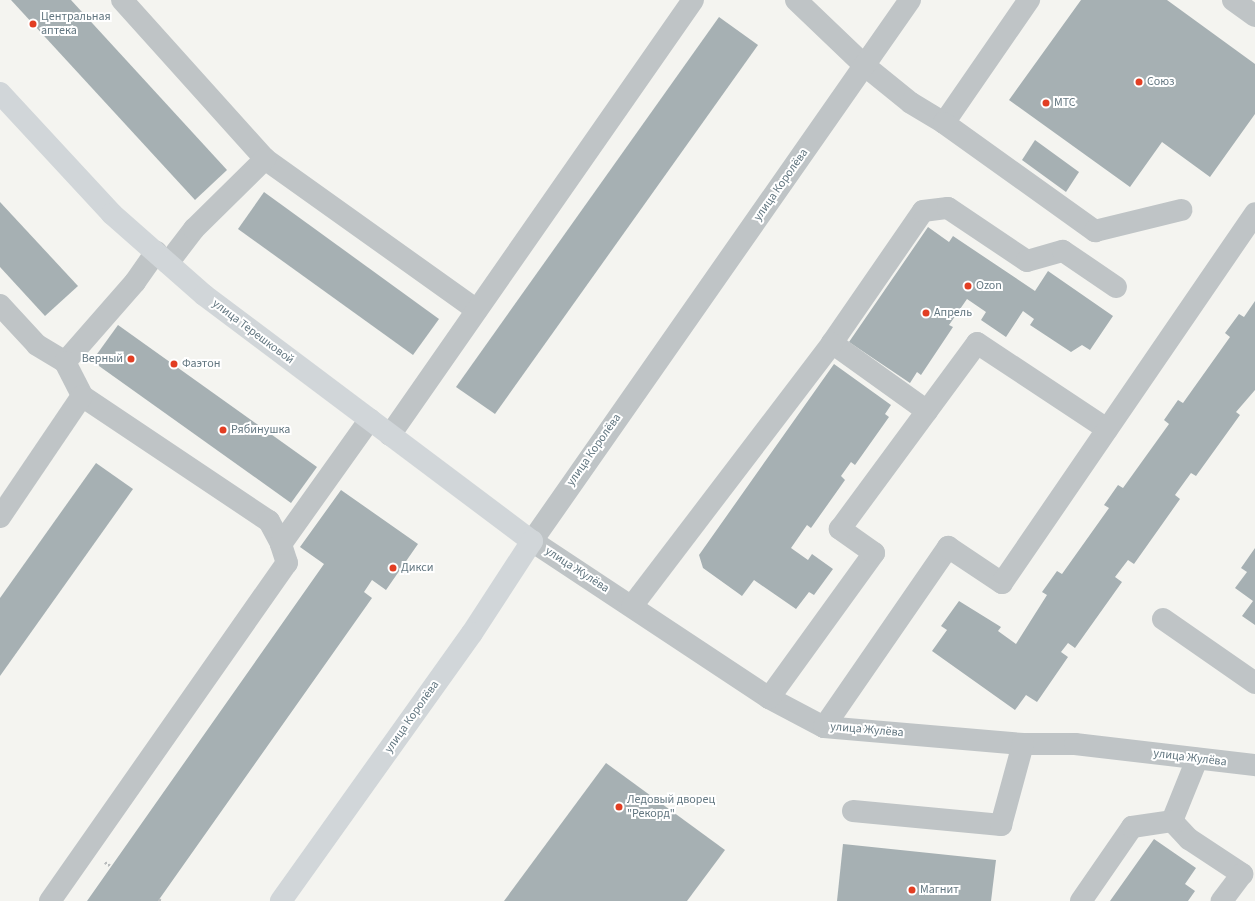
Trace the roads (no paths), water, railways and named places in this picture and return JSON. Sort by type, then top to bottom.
[{"type":"main road","name":"улица Терешковой","points":[[0,93],[112,214],[204,295],[532,541]]},
{"type":"main road","name":"улица Королёва","points":[[282,901],[472,633],[532,541]]},
{"type":"street","points":[[122,0],[265,159],[477,310]]},
{"type":"street","points":[[390,435],[693,0]]},
{"type":"street","points":[[796,0],[864,65],[911,103],[944,123],[1095,230],[1180,210]]},
{"type":"street","name":"улица Королёва","points":[[532,541],[910,0]]},
{"type":"street","points":[[944,123],[1029,0]]},
{"type":"street","points":[[1233,0],[1255,16]]},
{"type":"street","points":[[65,362],[135,282],[194,228],[265,159]]},
{"type":"street","points":[[632,606],[832,343],[923,211],[948,208],[1027,261],[1063,251],[1116,287]]},
{"type":"street","points":[[824,727],[948,547],[1002,584],[1255,213]]},
{"type":"street","points":[[0,305],[37,345],[65,362],[82,396],[269,521],[281,544],[287,563],[50,901]]},
{"type":"street","points":[[769,698],[874,553],[840,529],[977,342],[1107,429]]},
{"type":"street","points":[[832,343],[926,411]]},
{"type":"street","points":[[0,517],[82,396]]},
{"type":"street","points":[[281,544],[370,419]]},
{"type":"street","name":"улица Жулёва","points":[[532,541],[769,698],[824,727],[1024,744],[1075,744],[1255,765]]},
{"type":"street","points":[[1163,620],[1255,683]]},
{"type":"street","points":[[853,811],[1001,825],[1024,744]]},
{"type":"street","points":[[1172,821],[1197,759]]},
{"type":"street","points":[[1172,821],[1189,839],[1248,878],[1222,901]]},
{"type":"street","points":[[1081,901],[1132,827],[1172,821]]},
{"type":"place","name":"Центральная аптека","points":[[33,24]]},
{"type":"place","name":"Союз","points":[[1139,82]]},
{"type":"place","name":"МТС","points":[[1046,103]]},
{"type":"place","name":"Ozon","points":[[968,286]]},
{"type":"place","name":"Апрель","points":[[926,313]]},
{"type":"place","name":"Верный","points":[[131,359]]},
{"type":"place","name":"Фаэтон","points":[[174,364]]},
{"type":"place","name":"Рябинушка","points":[[223,430]]},
{"type":"place","name":"Дикси","points":[[393,568]]},
{"type":"place","name":"Ледовый дворец \"Рекорд\"","points":[[619,807]]},
{"type":"place","name":"Магнит","points":[[912,890]]}]
